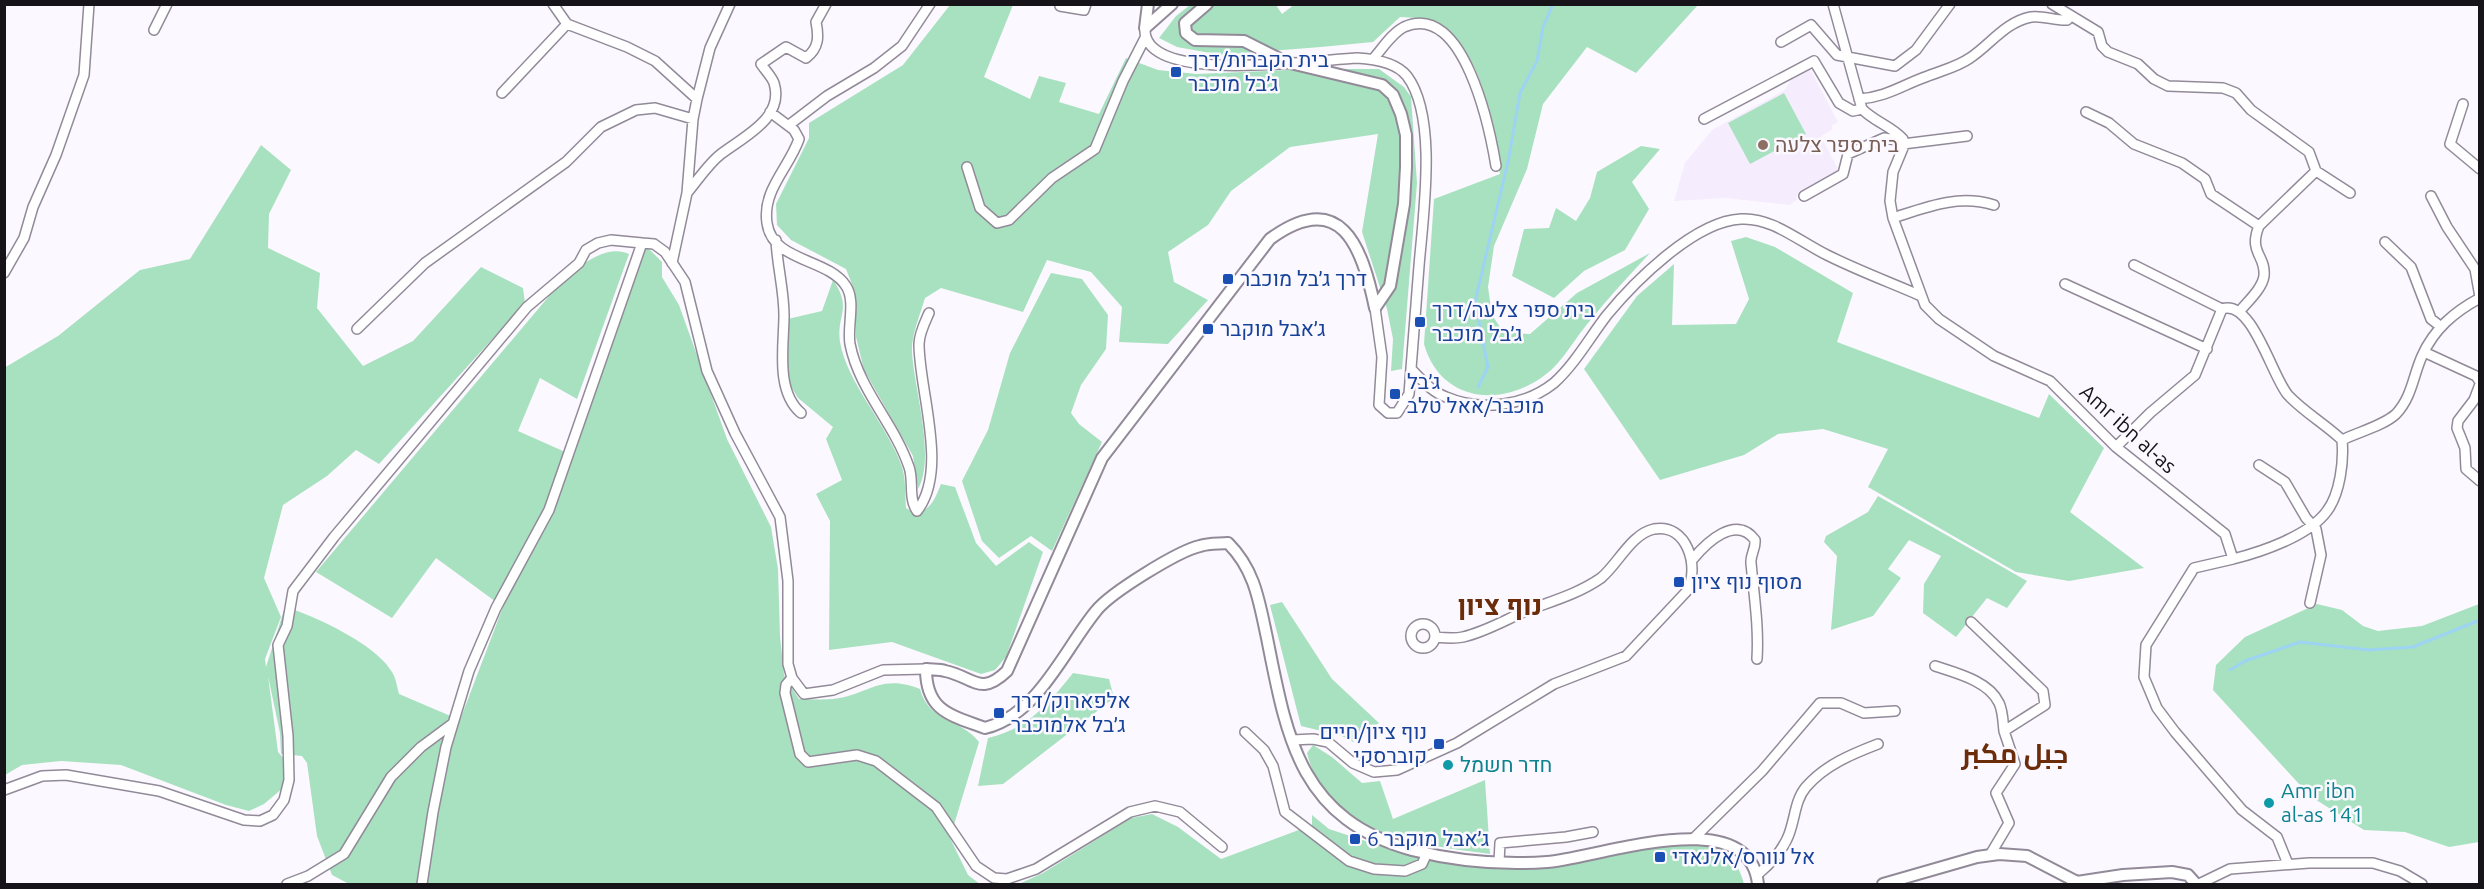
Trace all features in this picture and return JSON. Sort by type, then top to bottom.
[{"type":"street","points":[[4,273],[24,238],[84,75],[89,4]]},
{"type":"street","points":[[154,30],[167,4]]},
{"type":"street","points":[[552,4],[567,24],[627,47],[655,61],[697,99]]},
{"type":"street","points":[[672,264],[687,193],[693,119],[697,99],[710,48],[730,4]]},
{"type":"street","points":[[687,193],[719,155],[754,132],[770,112],[774,105],[774,84],[761,64],[786,47],[806,58],[815,51],[819,36],[816,22],[826,4]]},
{"type":"street","points":[[789,125],[827,96],[874,68],[902,46],[930,4]]},
{"type":"street","points":[[1060,6],[1084,10],[1086,4]]},
{"type":"street","points":[[4,790],[42,776],[66,775],[159,791],[243,820],[260,821],[273,815],[284,800],[289,780],[288,736],[278,645],[286,626],[293,591],[334,537],[528,307],[579,263],[586,250],[598,243],[611,240],[654,244],[665,252],[684,282],[704,360],[719,400],[780,518],[788,581],[788,664],[792,678],[804,694],[833,690],[883,670],[946,670],[973,683],[986,684],[997,680],[1008,671],[1102,458],[1270,239],[1287,226],[1307,219],[1321,218],[1337,225],[1347,233],[1361,257],[1375,308],[1382,357],[1377,395],[1379,405],[1388,413],[1397,413],[1403,407],[1409,394],[1426,170],[1420,105],[1414,86],[1405,74],[1394,66],[1357,57],[1233,67],[1186,63],[1158,53],[1145,33],[1148,4]]},
{"type":"street","points":[[967,167],[980,208],[997,223],[1009,220],[1052,178],[1095,149],[1145,33],[1172,4]]},
{"type":"street","points":[[1207,4],[1185,23],[1186,33],[1195,40],[1244,41],[1286,62],[1382,85],[1393,95],[1406,135],[1404,204],[1390,286],[1375,308]]},
{"type":"street","points":[[1833,4],[1862,109],[1872,118],[1892,128],[1903,143]]},
{"type":"street","points":[[1781,42],[1811,25],[1832,52],[1882,65],[1896,66],[1916,50],[1950,4]]},
{"type":"street","points":[[2052,4],[2098,32],[2102,46],[2108,52],[2138,64],[2154,79],[2169,86],[2223,88],[2236,93],[2251,110],[2309,152],[2316,171],[2350,193]]},
{"type":"street","points":[[1859,99],[1889,94],[1928,76],[1956,67],[1973,57],[2007,28],[2030,17],[2067,20],[2071,16]]},
{"type":"street","points":[[502,93],[567,24]]},
{"type":"street","points":[[1372,59],[1393,34],[1406,26],[1425,24],[1438,28],[1448,36],[1469,70],[1478,90],[1487,118],[1496,166]]},
{"type":"street","points":[[1704,119],[1814,61],[1839,103],[1853,111],[1862,109]]},
{"type":"street","points":[[2463,104],[2450,144],[2480,169]]},
{"type":"street","points":[[357,329],[425,263],[566,162],[601,127],[636,110],[655,108],[693,119]]},
{"type":"street","points":[[770,112],[789,125],[798,140],[795,150],[777,177],[767,206],[767,225],[776,240],[795,256],[836,275],[846,286],[850,297],[850,343],[856,368],[901,446],[910,470],[913,504],[917,511],[924,502],[930,475],[927,407],[919,341],[929,313]]},
{"type":"street","points":[[2086,112],[2109,123],[2134,144],[2182,163],[2205,179],[2211,194],[2259,226]]},
{"type":"street","points":[[1804,196],[1843,174],[1848,154],[1877,139],[1903,143],[1967,136]]},
{"type":"street","name":"Amr ibn al-as","points":[[1903,143],[1891,187],[1893,218],[1919,294],[1939,319],[1956,331],[1994,356],[2050,381],[2116,447],[2225,534],[2233,559]]},
{"type":"street","points":[[2240,311],[2259,288],[2264,276],[2262,263],[2255,250],[2255,237],[2259,226],[2316,171]]},
{"type":"street","points":[[2342,440],[2395,415],[2408,397],[2424,352],[2440,326],[2453,314],[2480,298],[2475,268],[2447,227],[2431,196]]},
{"type":"street","points":[[1893,218],[1947,201],[1980,201],[1994,205]]},
{"type":"street","points":[[1411,369],[1428,386],[1444,397],[1460,402],[1499,405],[1521,401],[1539,393],[1568,368],[1614,307],[1647,274],[1703,231],[1728,220],[1742,218],[1767,222],[1827,255],[1919,294]]},
{"type":"street","points":[[776,240],[784,315],[782,330],[786,392],[794,407],[801,413]]},
{"type":"street","points":[[2385,242],[2411,267],[2430,319],[2440,326]]},
{"type":"street","points":[[422,885],[433,812],[452,724],[469,671],[496,608],[549,510],[642,243]]},
{"type":"street","points":[[2134,265],[2222,309]]},
{"type":"street","points":[[2065,284],[2207,349]]},
{"type":"street","points":[[2116,447],[2150,413],[2195,375],[2222,309],[2229,306],[2240,311],[2248,320],[2286,393],[2342,440],[2344,462],[2327,511],[2292,537],[2256,553],[2194,568],[2146,645],[2144,677],[2157,708],[2235,802],[2277,837],[2288,864]]},
{"type":"street","points":[[2424,352],[2476,376],[2480,383],[2474,400],[2458,421],[2457,428],[2465,448],[2466,469],[2480,481]]},
{"type":"street","points":[[2259,465],[2285,482],[2320,540],[2321,555],[2310,603]]},
{"type":"street","points":[[1292,740],[1313,739],[1328,742],[1353,763],[1374,772],[1388,772],[1418,762],[1457,743],[1554,684],[1626,656],[1687,591],[1693,577],[1693,559],[1681,539],[1672,531],[1652,529],[1639,537],[1600,578],[1576,593],[1463,637],[1436,637]]},
{"type":"street","points":[[1693,559],[1714,537],[1725,532],[1743,531],[1755,540],[1756,548],[1751,560],[1759,626],[1757,659]]},
{"type":"street","points":[[926,669],[926,688],[929,698],[940,707],[957,718],[985,728],[996,725],[1010,718],[1032,699],[1097,609],[1114,595],[1170,560],[1200,546],[1228,543],[1242,557],[1256,585],[1271,661],[1292,740],[1314,788],[1337,814],[1358,829],[1382,841],[1427,852],[1499,861],[1549,861],[1694,838],[1723,843],[1737,849],[1745,856],[1758,880],[1788,838],[1793,814],[1805,788],[1826,769],[1849,755],[1878,744]]},
{"type":"street","points":[[1971,622],[2043,691],[2045,705],[2004,731]]},
{"type":"street","points":[[1422,624],[1433,627],[1436,637],[1432,645],[1421,648],[1413,642],[1411,635],[1414,628],[1422,624]]},
{"type":"street","points":[[1400,633],[1411,635]]},
{"type":"street","points":[[1935,666],[1960,674],[1988,689],[2000,704],[2004,731],[2015,764],[1996,793],[2009,823],[1990,855]]},
{"type":"street","points":[[792,678],[786,685],[785,693],[800,754],[808,762],[857,755],[876,762],[936,807],[975,866],[994,878],[1007,879],[1036,869],[1130,812],[1155,806],[1180,812],[1222,847]]},
{"type":"street","points":[[1694,838],[1762,771],[1820,703],[1841,703],[1864,713],[1895,711]]},
{"type":"street","points":[[287,885],[308,876],[344,854],[392,777],[420,747],[452,724]]},
{"type":"street","points":[[1245,732],[1264,750],[1273,766],[1285,812],[1349,861],[1374,869],[1406,871],[1422,864],[1427,852]]},
{"type":"street","points":[[1499,861],[1500,843],[1593,832]]},
{"type":"street","points":[[1883,885],[1917,872],[1990,855],[2027,856],[2076,883],[2123,875],[2172,872],[2188,875],[2197,885],[2230,869],[2288,864],[2373,863],[2400,871],[2422,885]]},
{"type":"shaded area","name":"בית ספר צלעה","points":[[1810,69],[1838,122],[1831,126],[1833,129],[1821,136],[1839,171],[1796,196],[1797,200],[1790,205],[1726,198],[1674,201],[1685,163],[1712,130],[1785,90],[1791,80]]},
{"type":"green space","points":[[1295,4],[1698,5],[1636,73],[1587,47],[1543,104],[1527,169],[1494,246],[1488,287],[1492,315],[1500,327],[1514,333],[1530,334],[1577,293],[1650,253],[1596,313],[1557,364],[1528,386],[1509,393],[1491,395],[1474,394],[1457,388],[1443,378],[1432,363],[1424,344],[1434,199],[1500,174],[1494,134],[1483,90],[1475,69],[1453,35],[1433,20],[1400,17],[1373,42],[1321,47],[1221,55],[1177,47],[1159,38],[1176,16],[1190,5],[1276,5],[1282,14]]},
{"type":"green space","points":[[950,5],[1013,5],[984,77],[1030,99],[1039,76],[1066,83],[1059,102],[1099,114],[1126,58],[1158,70],[1197,74],[1310,69],[1379,69],[1404,87],[1411,97],[1417,183],[1402,369],[1391,371],[1393,339],[1387,309],[1362,232],[1378,134],[1290,147],[1231,191],[1208,225],[1168,252],[1174,282],[1208,300],[1168,344],[1119,342],[1122,307],[1091,272],[1047,260],[1023,312],[941,288],[925,298],[912,346],[925,441],[923,475],[918,489],[913,456],[864,370],[856,337],[855,292],[846,269],[791,240],[777,225],[776,204],[809,138],[809,123],[903,65]]},
{"type":"green space","points":[[1784,93],[1806,134],[1750,164],[1728,123]]},
{"type":"green space","points":[[261,145],[291,170],[269,214],[268,248],[320,273],[317,308],[363,366],[413,341],[481,267],[523,288],[525,303],[379,464],[356,450],[327,476],[283,505],[264,578],[281,617],[265,659],[266,667],[285,607],[344,632],[373,652],[392,672],[399,694],[460,720],[503,607],[436,558],[392,618],[316,572],[566,276],[604,253],[629,254],[577,399],[540,378],[518,431],[572,455],[637,271],[639,249],[649,249],[662,262],[662,277],[679,305],[727,439],[771,527],[778,569],[784,675],[799,699],[845,697],[875,686],[894,683],[920,689],[924,700],[938,715],[964,729],[979,742],[950,838],[968,875],[980,884],[349,884],[332,875],[317,836],[307,763],[302,756],[281,754],[280,733],[268,676],[278,752],[286,761],[283,788],[264,804],[249,811],[226,805],[121,765],[61,761],[22,765],[5,775],[4,368],[58,336],[140,270],[190,259]]},
{"type":"green space","points":[[1641,146],[1660,149],[1632,182],[1649,209],[1625,250],[1584,271],[1554,298],[1512,276],[1524,229],[1549,228],[1556,208],[1576,221],[1590,198],[1597,172]]},
{"type":"green space","points":[[1746,237],[1775,247],[1853,293],[1837,342],[2039,418],[2049,394],[2104,448],[2070,512],[2144,568],[2069,581],[2016,572],[1868,487],[1888,449],[1823,429],[1778,434],[1744,455],[1660,480],[1584,369],[1637,296],[1674,264],[1672,325],[1736,324],[1749,299],[1731,241]]},
{"type":"green space","points":[[1051,273],[1082,279],[1108,315],[1106,349],[1081,385],[1071,413],[1079,424],[1102,442],[1052,551],[1031,536],[999,558],[982,541],[962,481],[988,430],[1010,353]]},
{"type":"green space","points":[[833,280],[839,290],[843,305],[839,333],[844,357],[859,389],[896,452],[905,482],[906,508],[916,514],[921,512],[932,503],[941,484],[955,487],[976,543],[996,566],[1029,542],[1043,552],[1006,657],[995,670],[981,674],[892,642],[829,650],[830,521],[816,494],[842,480],[826,439],[833,427],[798,398],[784,375],[779,321],[822,311]]},
{"type":"green space","points":[[1878,496],[2027,581],[2007,608],[1987,598],[1956,637],[1923,613],[1924,584],[1941,556],[1909,540],[1888,569],[1901,578],[1873,616],[1831,630],[1837,556],[1824,542],[1826,536],[1868,512]]},
{"type":"green space","points":[[1282,602],[1332,679],[1379,723],[1353,742],[1342,736],[1301,726],[1270,605]]},
{"type":"green space","points":[[2317,604],[2342,610],[2363,626],[2378,631],[2422,626],[2479,604],[2479,842],[2449,847],[2405,832],[2364,830],[2310,796],[2213,690],[2216,665],[2245,637]]},
{"type":"green space","points":[[1073,673],[1109,679],[1114,698],[1003,784],[978,786],[988,738],[1026,722],[1046,705]]},
{"type":"green space","points":[[1313,745],[1332,757],[1362,783],[1380,781],[1393,819],[1485,780],[1490,854],[1406,840],[1379,831],[1355,819],[1334,803],[1318,781],[1307,753]]},
{"type":"green space","points":[[1152,814],[1178,827],[1221,859],[1312,825],[1312,815],[1329,829],[1408,855],[1473,863],[1695,843],[1727,855],[1737,866],[1744,884],[1019,884],[1043,873],[1131,818]]},
{"type":"waterway","points":[[1478,387],[1488,367],[1475,302],[1509,157],[1520,93],[1537,61],[1543,27],[1553,4]]},
{"type":"waterway","points":[[2230,670],[2245,661],[2300,642],[2369,650],[2413,647],[2480,620]]},
{"type":"place","name":"בית הקברות/דרך ג׳בל מוכבר","points":[[1176,72]]},
{"type":"place","name":"בית ספר צלעה","points":[[1763,145]]},
{"type":"place","name":"דרך ג׳בל מוכבר","points":[[1228,279]]},
{"type":"place","name":"בית ספר צלעה/דרך ג׳בל מוכבר","points":[[1420,322]]},
{"type":"place","name":"ג׳אבל מוקבר","points":[[1208,329]]},
{"type":"place","name":"ג׳בל מוכבר/אאל טלב","points":[[1395,394]]},
{"type":"place","name":"מסוף נוף ציון","points":[[1679,582]]},
{"type":"place","name":"אלפארוק/דרך ג׳בל אלמוכבר","points":[[999,713]]},
{"type":"place","name":"נוף ציון/חיים קוברסקי","points":[[1439,744]]},
{"type":"place","name":"חדר חשמל","points":[[1448,765]]},
{"type":"place","name":"Amr ibn al-as 141","points":[[2269,803]]},
{"type":"place","name":"ג׳אבל מוקבר 6","points":[[1355,839]]},
{"type":"place","name":"אל נוורס/אלנאדי","points":[[1660,857]]},
{"type":"district","name":"נוף ציון","points":[[1500,606]]},
{"type":"district","name":"جبل مكبر","points":[[2015,754]]}]
